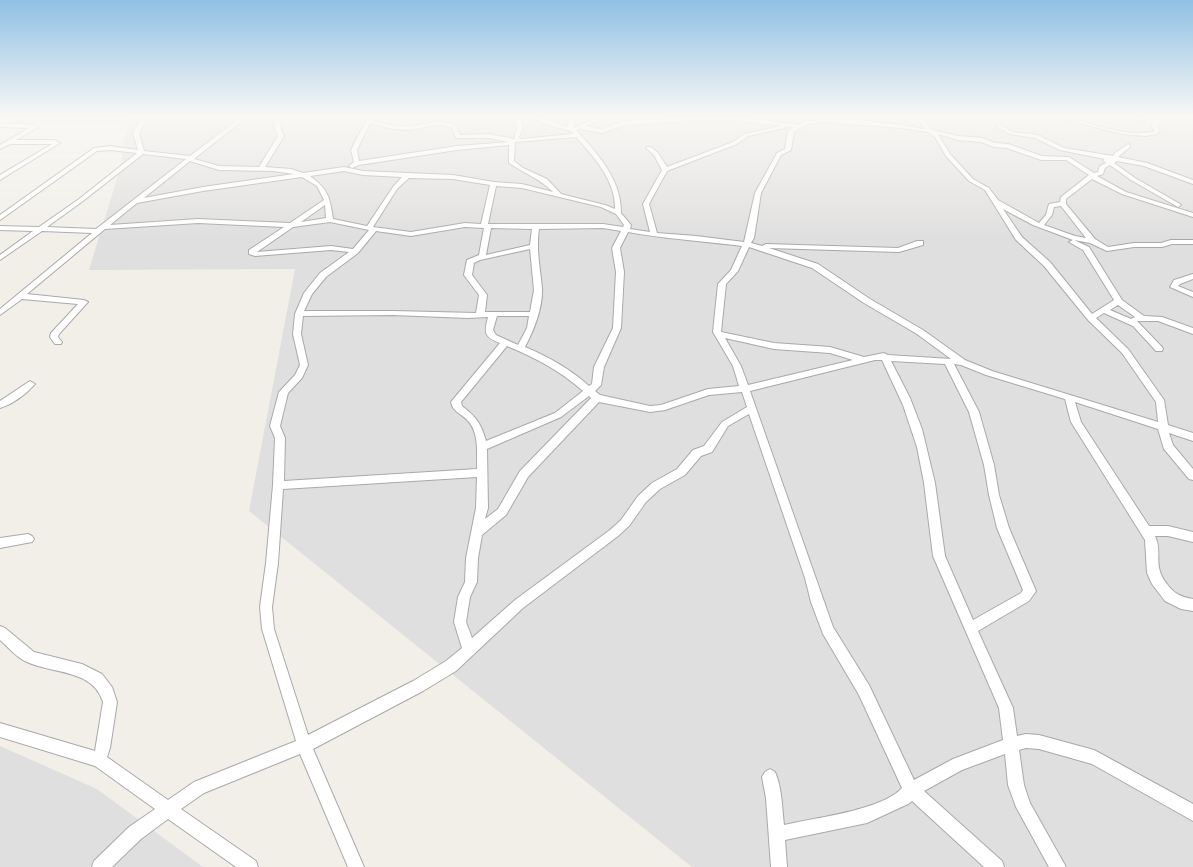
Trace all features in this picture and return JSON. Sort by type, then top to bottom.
[{"type":"street","points":[[0,178],[34,157]]},
{"type":"street","points":[[0,218],[84,157]]},
{"type":"street","points":[[0,258],[111,178],[135,157]]},
{"type":"street","points":[[186,157],[213,167],[261,168],[306,174],[320,186],[328,200],[330,220]]},
{"type":"street","points":[[261,168],[268,157]]},
{"type":"street","points":[[356,157],[357,163]]},
{"type":"street","points":[[136,201],[203,189],[344,169],[357,163],[396,157]]},
{"type":"street","points":[[512,157],[511,162],[545,180],[558,193]]},
{"type":"street","points":[[594,157],[610,179],[619,205],[618,214]]},
{"type":"street","points":[[658,157],[665,170]]},
{"type":"street","points":[[654,235],[646,204],[665,170],[698,157]]},
{"type":"street","points":[[777,157],[758,193],[751,245],[722,284],[718,334],[737,366],[812,578],[817,602],[828,630],[864,690],[911,790],[996,867]]},
{"type":"street","points":[[950,157],[971,180],[987,189],[1014,232],[1047,264],[1090,318],[1125,351],[1161,402],[1163,428],[1168,446],[1193,476]]},
{"type":"street","points":[[1039,157],[1067,158],[1093,176],[1124,193],[1192,215]]},
{"type":"street","points":[[1101,157],[1113,161],[1145,164],[1193,182]]},
{"type":"street","points":[[1092,241],[1063,204],[1063,198],[1093,176],[1101,173],[1102,167],[1113,161],[1115,157]]},
{"type":"street","points":[[0,314],[190,158]]},
{"type":"street","points":[[1113,161],[1139,184],[1192,215]]},
{"type":"street","points":[[344,169],[363,173],[407,176],[453,176],[494,184],[513,184],[596,203],[618,214],[627,224],[616,248],[620,272],[617,328],[599,367],[596,385],[558,415],[482,447]]},
{"type":"street","points":[[356,867],[313,770],[266,616],[278,485],[280,438],[275,426],[284,392],[299,376],[304,365],[297,331],[300,314],[308,293],[323,275],[356,251],[395,188],[407,176]]},
{"type":"street","points":[[513,184],[535,176]]},
{"type":"street","points":[[481,258],[489,197],[494,184]]},
{"type":"street","points":[[328,200],[252,252],[255,254],[331,248],[356,251]]},
{"type":"street","points":[[996,201],[1040,226],[1062,234],[1092,241],[1104,248],[1111,249],[1134,245],[1162,246],[1171,242],[1192,243]]},
{"type":"street","points":[[1040,226],[1049,215],[1051,205],[1063,204]]},
{"type":"street","points":[[0,228],[39,230],[102,229],[198,221],[293,225],[330,220],[371,229],[410,234],[458,226],[536,227],[580,225],[751,245],[899,250],[920,243]]},
{"type":"street","points":[[520,349],[530,331],[538,287],[533,246],[536,227]]},
{"type":"street","points":[[1062,234],[1066,240],[1086,249],[1118,298],[1118,302],[1142,318]]},
{"type":"street","points":[[751,245],[815,266],[867,301],[920,332],[962,362],[989,374],[1069,397],[1193,437]]},
{"type":"street","points":[[480,315],[483,295],[468,275],[470,262],[533,246]]},
{"type":"street","points":[[1193,276],[1177,282],[1174,287],[1193,295]]},
{"type":"street","points":[[21,296],[84,302],[56,333],[55,340],[58,342]]},
{"type":"street","points":[[1090,318],[1106,311],[1118,302]]},
{"type":"street","points":[[1106,311],[1129,319],[1142,329],[1158,350]]},
{"type":"street","points":[[300,314],[340,312],[361,314],[534,314]]},
{"type":"street","points":[[493,314],[489,332],[492,337],[543,358],[575,379],[597,398],[642,408],[657,409],[708,392],[744,389],[862,359],[884,356],[962,362]]},
{"type":"street","points":[[1129,319],[1159,319],[1193,331]]},
{"type":"street","points":[[718,334],[779,347],[830,350],[862,359]]},
{"type":"street","points":[[469,650],[460,622],[464,596],[471,582],[472,558],[482,508],[482,447],[476,425],[467,414],[457,407],[456,402],[505,343]]},
{"type":"street","points":[[884,356],[912,414],[930,482],[939,556],[1006,708],[1016,785],[1024,807],[1058,867]]},
{"type":"street","points":[[948,362],[974,412],[989,465],[994,495],[1003,528],[1030,592],[1026,597],[970,629]]},
{"type":"street","points":[[0,405],[20,393],[30,384]]},
{"type":"street","points":[[1069,397],[1076,422],[1151,538],[1153,573],[1156,580],[1169,597],[1181,603],[1193,605]]},
{"type":"street","points":[[478,532],[502,512],[524,474],[597,398]]},
{"type":"street","points":[[100,867],[135,833],[199,787],[305,745],[451,666],[519,604],[614,533],[625,523],[642,499],[656,486],[681,472],[697,453],[708,449],[725,424],[751,409]]},
{"type":"street","points":[[278,485],[431,477],[483,472]]},
{"type":"street","points":[[1146,531],[1168,531],[1193,537]]},
{"type":"street","points":[[0,543],[28,539]]},
{"type":"street","points":[[0,632],[30,657],[82,670],[97,679],[108,692],[110,702],[103,748],[99,760]]},
{"type":"street","points":[[0,730],[99,760],[250,867]]},
{"type":"street","points":[[777,834],[867,814],[892,805],[903,799],[911,790],[958,764],[1011,744],[1026,741],[1039,742],[1094,758],[1193,813]]},
{"type":"street","points":[[770,777],[779,867]]},
{"type":"shaded area","points":[[122,157],[1193,157],[1193,867],[692,867],[249,511],[295,269],[89,270],[120,169]]},
{"type":"shaded area","points":[[0,746],[97,789],[203,867],[0,867]]}]
